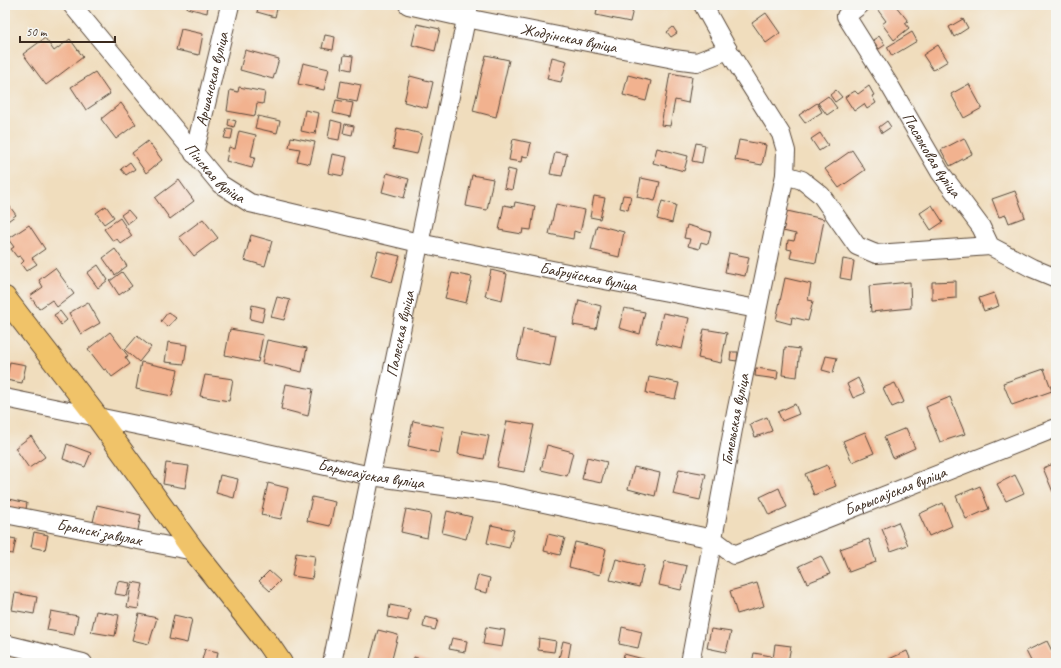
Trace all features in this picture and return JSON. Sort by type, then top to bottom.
[{"type":"main road","points":[[5,298],[97,417],[194,551],[268,644],[281,663]]},
{"type":"street","name":"Пінская вуліца","points":[[72,5],[220,184],[250,204],[419,244]]},
{"type":"street","name":"Аршанская вуліца","points":[[194,154],[230,5]]},
{"type":"street","name":"Жодзінская вуліца","points":[[408,5],[468,12],[674,59],[698,62],[728,50]]},
{"type":"street","name":"Гомельская вуліца","points":[[690,663],[736,412],[785,175],[786,151],[781,134],[728,50],[703,5]]},
{"type":"street","name":"Пасялковая вуліца","points":[[860,5],[843,11],[890,86],[940,172],[981,227],[990,246]]},
{"type":"street","name":"Палеская вуліца","points":[[332,663],[346,589],[468,12]]},
{"type":"street","points":[[785,175],[802,180],[821,195],[857,246],[876,254],[990,246],[1032,268],[1056,278]]},
{"type":"street","name":"Бабруйская вуліца","points":[[419,244],[757,309]]},
{"type":"street","name":"Барысаўская вуліца","points":[[5,398],[371,476],[502,494],[713,539],[734,555]]},
{"type":"street","name":"Барысаўская вуліца","points":[[707,567],[1056,428]]},
{"type":"street","name":"Бранскі завулак","points":[[5,514],[194,551]]},
{"type":"street","points":[[5,644],[83,663]]},
{"type":"building","points":[[188,5],[208,5],[207,13],[187,8]]},
{"type":"building","points":[[259,5],[278,5],[275,17],[257,12]]},
{"type":"building","points":[[598,5],[634,5],[630,22],[596,15]]},
{"type":"building","points":[[882,5],[895,5],[908,21],[905,23],[909,28],[894,40],[882,24],[886,21],[877,9]]},
{"type":"building","points":[[766,13],[780,33],[766,43],[752,23]]},
{"type":"building","points":[[963,19],[968,28],[954,37],[949,27]]},
{"type":"building","points":[[417,24],[440,29],[435,51],[412,45]]},
{"type":"building","points":[[673,27],[677,33],[671,37],[667,32]]},
{"type":"building","points":[[181,29],[203,34],[199,55],[176,50]]},
{"type":"building","points":[[912,32],[917,41],[892,56],[887,47]]},
{"type":"building","points":[[325,35],[335,37],[333,50],[322,48]]},
{"type":"building","points":[[879,36],[885,45],[879,49],[873,40]]},
{"type":"building","points":[[45,38],[54,51],[70,39],[83,57],[46,85],[23,54]]},
{"type":"building","points":[[938,45],[948,61],[933,70],[923,55]]},
{"type":"building","points":[[245,50],[279,59],[273,79],[240,70]]},
{"type":"building","points":[[344,55],[353,56],[351,70],[342,68]]},
{"type":"building","points":[[486,55],[509,60],[496,117],[473,111]]},
{"type":"building","points":[[552,57],[567,61],[561,82],[547,79]]},
{"type":"building","points":[[303,63],[329,69],[324,90],[298,84]]},
{"type":"building","points":[[95,72],[110,94],[86,110],[71,87]]},
{"type":"building","points":[[670,73],[692,77],[688,103],[675,100],[670,126],[661,125]]},
{"type":"building","points":[[628,75],[651,81],[646,101],[623,95]]},
{"type":"building","points":[[410,76],[433,82],[427,108],[404,102]]},
{"type":"building","points":[[341,81],[361,85],[357,102],[338,98]]},
{"type":"building","points":[[969,84],[982,108],[964,118],[951,94]]},
{"type":"building","points":[[869,86],[876,103],[867,109],[864,104],[854,111],[845,97],[855,91],[858,94]]},
{"type":"building","points":[[239,87],[265,92],[263,104],[257,103],[255,116],[227,111],[230,90],[238,92]]},
{"type":"building","points":[[836,90],[842,97],[835,102],[830,95]]},
{"type":"building","points":[[828,96],[837,108],[827,115],[818,103]]},
{"type":"building","points":[[336,100],[353,103],[350,117],[333,113]]},
{"type":"building","points":[[121,103],[136,124],[116,139],[101,119]]},
{"type":"building","points":[[817,103],[822,112],[805,123],[799,115]]},
{"type":"building","points":[[305,110],[319,113],[315,134],[301,131]]},
{"type":"building","points":[[258,116],[280,121],[277,133],[255,128]]},
{"type":"building","points":[[229,119],[236,121],[234,127],[228,125]]},
{"type":"building","points":[[331,120],[342,123],[339,140],[328,138]]},
{"type":"building","points":[[887,121],[891,127],[882,133],[879,127]]},
{"type":"building","points":[[345,124],[354,126],[352,135],[343,133]]},
{"type":"building","points":[[397,128],[422,134],[417,154],[393,149]]},
{"type":"building","points":[[227,129],[233,130],[231,139],[224,138]]},
{"type":"building","points":[[239,131],[256,135],[251,156],[255,157],[252,168],[226,161],[229,147],[235,149]]},
{"type":"building","points":[[820,133],[828,145],[819,151],[811,139]]},
{"type":"building","points":[[291,137],[315,142],[310,164],[297,161],[300,149],[289,147]]},
{"type":"building","points":[[964,138],[972,154],[950,166],[941,150]]},
{"type":"building","points":[[513,139],[531,143],[528,157],[522,156],[521,162],[509,160]]},
{"type":"building","points":[[739,140],[766,145],[762,165],[735,160]]},
{"type":"building","points":[[148,141],[162,160],[146,173],[132,153]]},
{"type":"building","points":[[696,143],[705,145],[702,163],[692,161]]},
{"type":"building","points":[[657,148],[688,156],[684,171],[653,163]]},
{"type":"building","points":[[852,150],[865,170],[839,188],[825,169]]},
{"type":"building","points":[[555,152],[567,154],[562,176],[550,174]]},
{"type":"building","points":[[332,154],[347,157],[343,176],[328,173]]},
{"type":"building","points":[[130,162],[135,169],[126,175],[121,169]]},
{"type":"building","points":[[508,169],[516,171],[512,190],[504,188]]},
{"type":"building","points":[[387,173],[409,179],[404,198],[382,192]]},
{"type":"building","points":[[472,175],[493,179],[487,210],[466,206]]},
{"type":"building","points":[[641,178],[660,182],[655,201],[637,197]]},
{"type":"building","points":[[179,180],[194,201],[170,219],[155,198]]},
{"type":"building","points":[[1015,191],[1025,217],[1009,223],[1006,215],[999,217],[992,199]]},
{"type":"building","points":[[623,195],[631,196],[628,210],[620,208]]},
{"type":"building","points":[[594,196],[605,198],[600,219],[590,217]]},
{"type":"building","points":[[5,200],[16,215],[5,223]]},
{"type":"building","points":[[662,201],[676,205],[672,223],[657,219]]},
{"type":"building","points":[[515,202],[535,206],[531,230],[523,229],[522,234],[499,230],[504,205],[514,207]]},
{"type":"building","points":[[556,204],[585,210],[580,233],[574,231],[573,239],[549,234]]},
{"type":"building","points":[[932,205],[943,222],[931,230],[920,213]]},
{"type":"building","points":[[106,206],[114,217],[104,224],[96,213]]},
{"type":"building","points":[[128,210],[135,218],[127,224],[121,215]]},
{"type":"building","points":[[787,211],[824,219],[816,263],[790,258],[792,250],[787,249],[788,240],[794,241],[796,234],[783,231]]},
{"type":"building","points":[[120,218],[132,236],[121,244],[117,239],[113,241],[104,229]]},
{"type":"building","points":[[203,219],[218,238],[194,256],[179,237]]},
{"type":"building","points":[[29,225],[45,249],[32,258],[37,264],[26,271],[21,264],[24,261],[20,256],[17,257],[11,249],[14,247],[8,239]]},
{"type":"building","points":[[597,225],[624,232],[619,257],[591,250]]},
{"type":"building","points":[[687,225],[711,232],[708,244],[701,242],[699,249],[688,246],[690,239],[684,238]]},
{"type":"building","points":[[251,235],[272,241],[265,266],[244,260]]},
{"type":"building","points":[[115,249],[127,266],[115,275],[103,258]]},
{"type":"building","points":[[378,251],[400,256],[392,282],[371,276]]},
{"type":"building","points":[[729,253],[749,257],[745,276],[725,272]]},
{"type":"building","points":[[843,259],[854,261],[851,280],[840,278]]},
{"type":"building","points":[[98,265],[108,280],[98,288],[87,273]]},
{"type":"building","points":[[55,268],[74,294],[57,307],[52,300],[39,309],[30,296],[43,287],[39,280]]},
{"type":"building","points":[[491,270],[507,274],[502,300],[485,296]]},
{"type":"building","points":[[122,272],[132,286],[119,295],[110,281]]},
{"type":"building","points":[[452,273],[472,277],[466,303],[445,298]]},
{"type":"building","points":[[785,278],[811,284],[808,300],[813,301],[808,321],[792,317],[791,324],[776,320]]},
{"type":"building","points":[[956,281],[956,298],[932,300],[932,282]]},
{"type":"building","points":[[910,282],[911,308],[871,312],[869,286]]},
{"type":"building","points":[[994,293],[999,306],[984,311],[979,298]]},
{"type":"building","points":[[277,297],[290,300],[284,320],[271,317]]},
{"type":"building","points":[[579,300],[601,306],[596,329],[573,325]]},
{"type":"building","points":[[88,302],[100,323],[81,334],[69,313]]},
{"type":"building","points":[[252,305],[265,308],[262,322],[250,319]]},
{"type":"building","points":[[624,308],[645,312],[640,334],[619,328]]},
{"type":"building","points":[[60,311],[67,320],[61,325],[54,315]]},
{"type":"building","points":[[168,312],[176,318],[168,327],[161,321]]},
{"type":"building","points":[[663,313],[689,318],[682,349],[656,343]]},
{"type":"building","points":[[230,329],[263,335],[258,362],[225,355]]},
{"type":"building","points":[[523,329],[556,335],[550,366],[517,359]]},
{"type":"building","points":[[704,329],[727,333],[721,363],[698,358]]},
{"type":"building","points":[[110,332],[128,356],[125,357],[130,364],[112,377],[106,369],[104,370],[88,349]]},
{"type":"building","points":[[137,336],[151,347],[139,362],[125,350]]},
{"type":"building","points":[[267,340],[307,348],[302,372],[262,363]]},
{"type":"building","points":[[168,342],[187,345],[184,364],[165,362]]},
{"type":"building","points":[[785,347],[800,349],[797,377],[782,375]]},
{"type":"building","points":[[731,352],[738,352],[737,361],[730,360]]},
{"type":"building","points":[[826,356],[837,358],[833,373],[822,370]]},
{"type":"building","points":[[10,362],[26,365],[22,383],[6,380]]},
{"type":"building","points":[[141,362],[178,370],[172,396],[136,389]]},
{"type":"building","points":[[756,368],[778,371],[777,379],[755,376]]},
{"type":"building","points":[[1044,369],[1052,391],[1012,405],[1003,383]]},
{"type":"building","points":[[205,375],[233,379],[229,401],[200,396]]},
{"type":"building","points":[[649,377],[679,383],[675,399],[646,393]]},
{"type":"building","points":[[858,378],[865,393],[853,398],[847,384]]},
{"type":"building","points":[[895,383],[904,402],[892,407],[883,388]]},
{"type":"building","points":[[286,384],[313,389],[308,416],[281,409]]},
{"type":"building","points":[[950,397],[965,434],[940,442],[926,407]]},
{"type":"building","points":[[795,404],[799,414],[782,421],[778,412]]},
{"type":"building","points":[[767,417],[772,431],[755,437],[750,424]]},
{"type":"building","points":[[413,421],[444,427],[439,453],[408,446]]},
{"type":"building","points":[[507,421],[534,425],[524,472],[497,467]]},
{"type":"building","points":[[906,428],[915,448],[893,458],[884,437]]},
{"type":"building","points":[[462,431],[489,436],[484,459],[458,454]]},
{"type":"building","points":[[865,432],[874,453],[852,462],[843,441]]},
{"type":"building","points":[[31,436],[45,457],[29,468],[15,448]]},
{"type":"building","points":[[67,444],[91,453],[85,467],[63,459]]},
{"type":"building","points":[[547,445],[573,452],[567,476],[541,470]]},
{"type":"building","points":[[587,457],[607,462],[601,483],[582,479]]},
{"type":"building","points":[[166,463],[189,466],[185,488],[163,484]]},
{"type":"building","points":[[1056,463],[1056,491],[1053,492],[1043,468]]},
{"type":"building","points":[[827,465],[836,486],[814,495],[805,474]]},
{"type":"building","points":[[634,467],[660,473],[655,496],[628,489]]},
{"type":"building","points":[[679,469],[706,474],[700,500],[673,494]]},
{"type":"building","points":[[220,475],[238,479],[234,498],[216,493]]},
{"type":"building","points":[[1015,475],[1024,493],[1006,501],[997,484]]},
{"type":"building","points":[[268,483],[288,488],[281,519],[261,515]]},
{"type":"building","points":[[980,486],[989,509],[966,519],[956,496]]},
{"type":"building","points":[[779,488],[787,507],[769,515],[760,497]]},
{"type":"building","points":[[312,497],[335,502],[330,526],[307,521]]},
{"type":"building","points":[[5,498],[27,503],[25,515],[5,511]]},
{"type":"building","points":[[943,503],[952,526],[929,536],[919,514]]},
{"type":"building","points":[[97,505],[141,515],[137,535],[92,526]]},
{"type":"building","points":[[406,509],[431,514],[427,538],[401,532]]},
{"type":"building","points":[[447,511],[472,517],[466,539],[442,533]]},
{"type":"building","points":[[898,522],[908,545],[891,551],[882,529]]},
{"type":"building","points":[[491,525],[514,530],[509,548],[487,543]]},
{"type":"building","points":[[34,532],[48,535],[45,550],[31,547]]},
{"type":"building","points":[[548,534],[565,538],[560,555],[544,551]]},
{"type":"building","points":[[5,537],[16,539],[13,554],[5,553]]},
{"type":"building","points":[[869,539],[876,562],[849,572],[840,549]]},
{"type":"building","points":[[575,542],[606,549],[600,575],[569,567]]},
{"type":"building","points":[[296,553],[315,556],[312,579],[292,576]]},
{"type":"building","points":[[821,556],[830,574],[807,583],[799,566]]},
{"type":"building","points":[[616,559],[644,566],[639,587],[610,580]]},
{"type":"building","points":[[665,561],[687,566],[681,590],[659,585]]},
{"type":"building","points":[[269,571],[280,581],[270,591],[259,581]]},
{"type":"building","points":[[478,575],[490,578],[487,593],[474,590]]},
{"type":"building","points":[[118,581],[130,583],[127,596],[115,594]]},
{"type":"building","points":[[132,582],[143,584],[138,609],[127,607]]},
{"type":"building","points":[[757,583],[764,606],[737,614],[730,591]]},
{"type":"building","points":[[15,593],[37,597],[34,614],[12,610]]},
{"type":"building","points":[[390,605],[410,609],[408,621],[388,617]]},
{"type":"building","points":[[51,611],[78,616],[74,635],[47,630]]},
{"type":"building","points":[[96,611],[119,615],[115,636],[91,632]]},
{"type":"building","points":[[139,614],[157,618],[149,644],[132,640]]},
{"type":"building","points":[[174,615],[192,619],[187,643],[169,639]]},
{"type":"building","points":[[425,617],[438,620],[435,630],[423,627]]},
{"type":"building","points":[[486,627],[505,630],[502,647],[483,644]]},
{"type":"building","points":[[622,627],[642,632],[638,648],[619,644]]},
{"type":"building","points":[[711,629],[731,632],[726,652],[707,648]]},
{"type":"building","points":[[378,630],[398,635],[391,663],[369,663]]},
{"type":"building","points":[[452,638],[467,641],[465,652],[449,649]]},
{"type":"building","points":[[539,638],[556,641],[554,652],[538,650]]},
{"type":"building","points":[[563,641],[571,643],[568,660],[559,658]]},
{"type":"building","points":[[1047,641],[1056,659],[1056,663],[1032,663],[1026,651]]},
{"type":"building","points":[[775,644],[791,646],[788,662],[773,660]]},
{"type":"building","points":[[205,649],[218,652],[216,663],[202,660]]},
{"type":"building","points":[[907,651],[912,663],[891,663],[889,659]]},
{"type":"building","points":[[754,653],[771,656],[769,663],[752,663]]},
{"type":"building","points":[[624,654],[647,660],[646,663],[622,663]]},
{"type":"building","points":[[414,657],[434,663],[413,663]]}]
